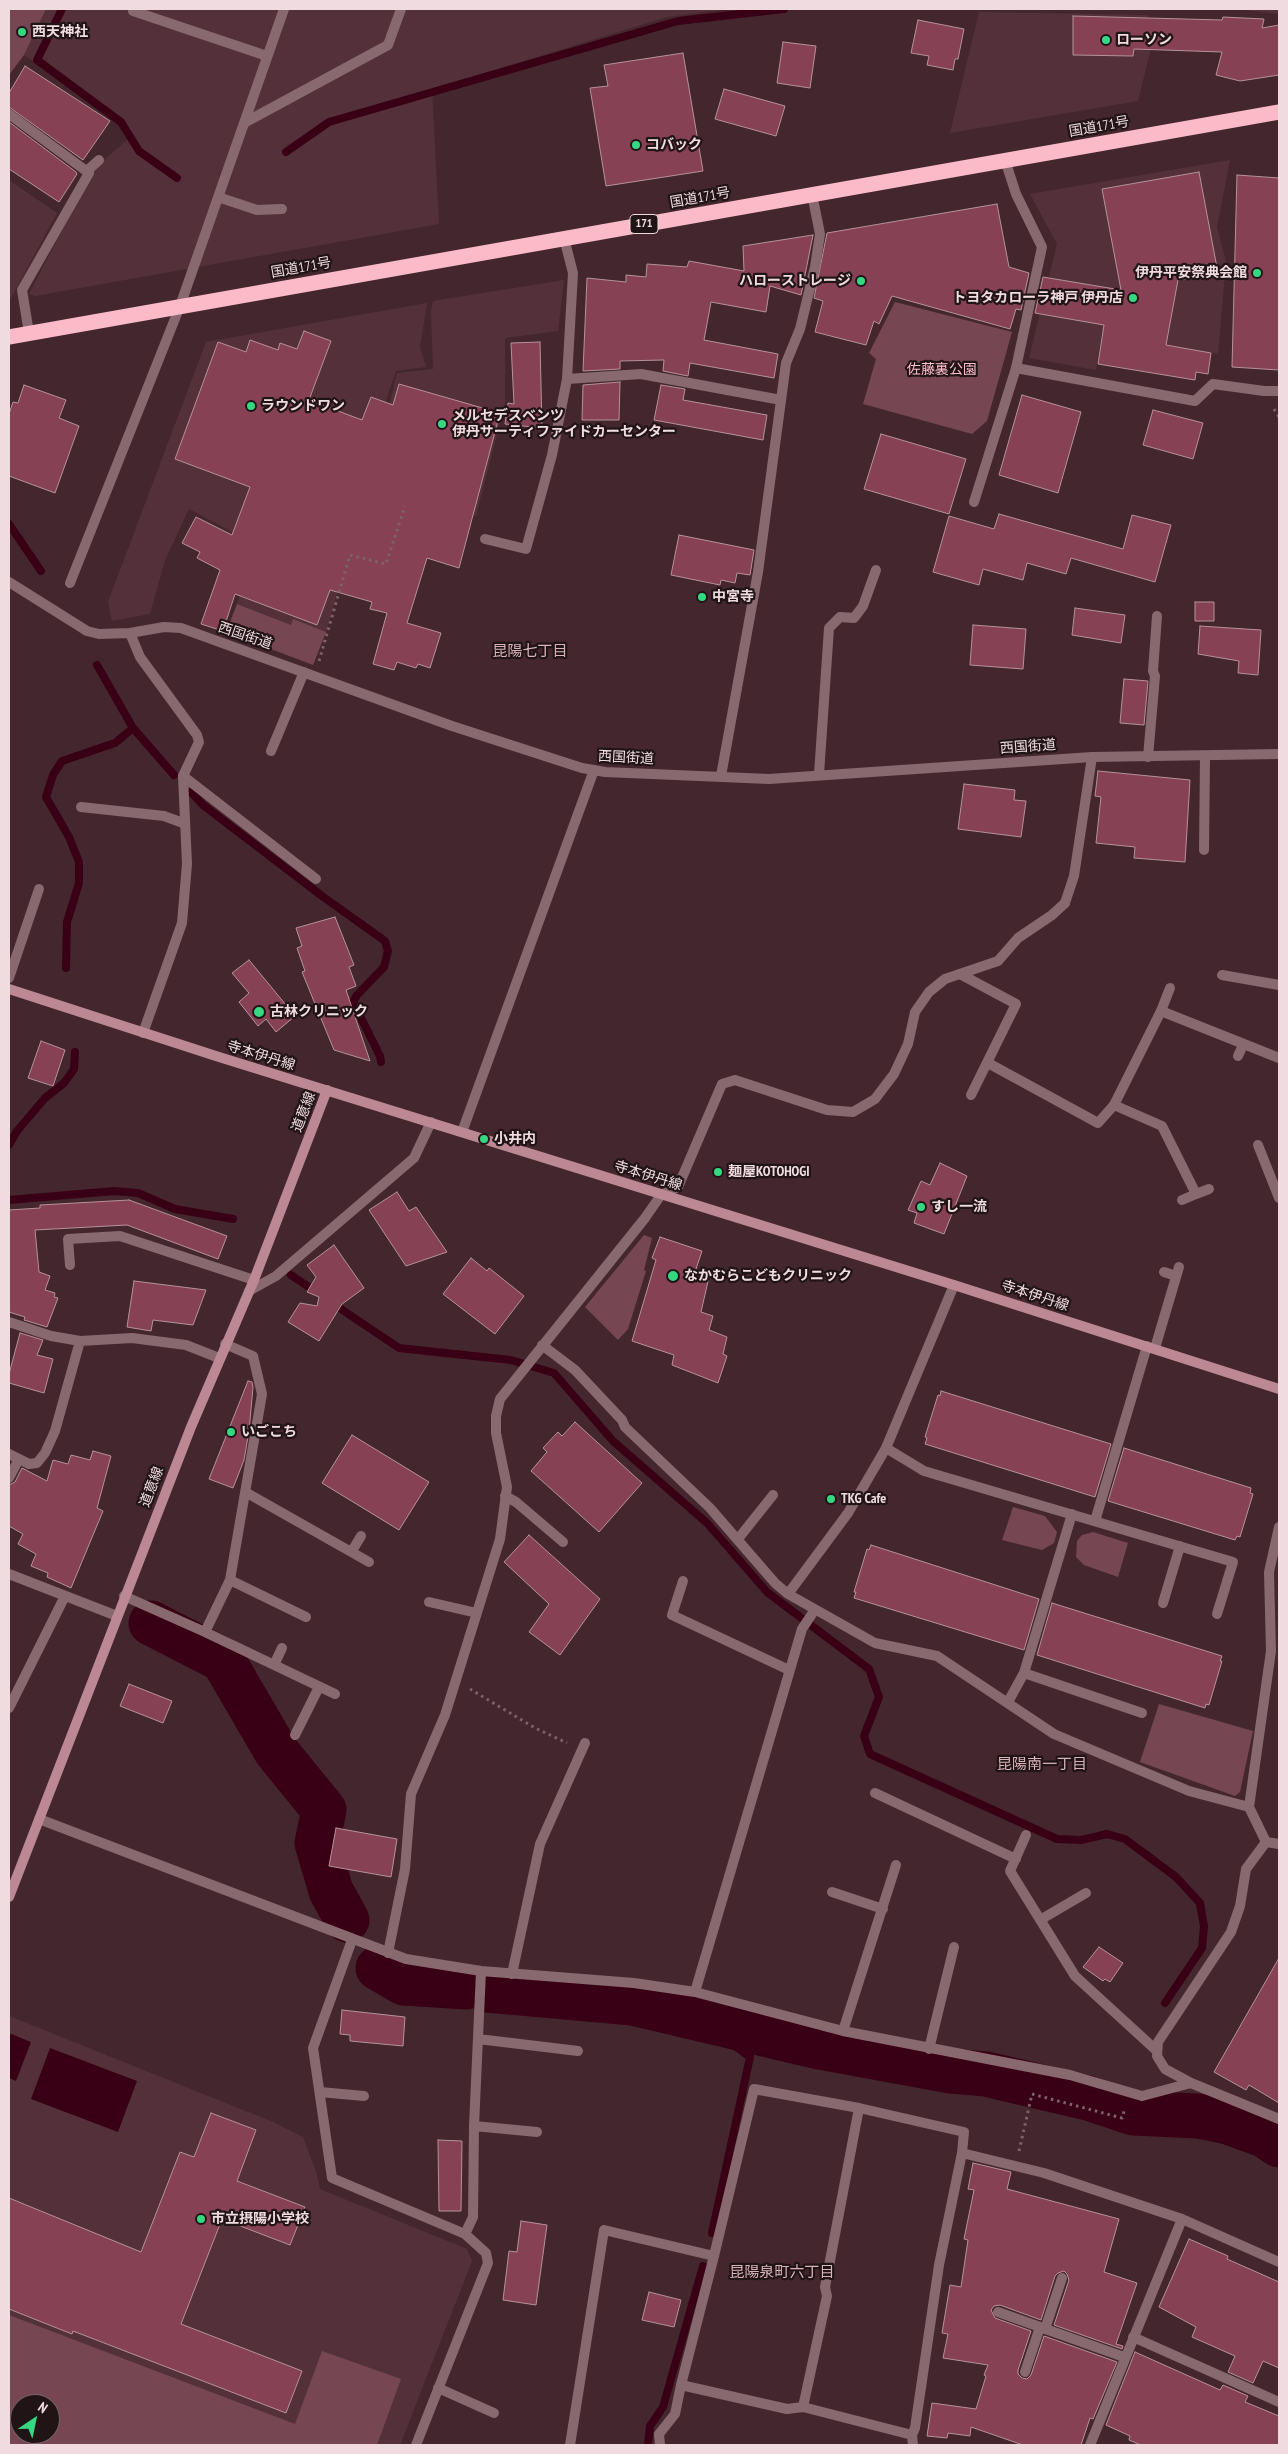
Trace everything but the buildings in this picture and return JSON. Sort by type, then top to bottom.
[{"type":"highway","name":"国道171号","points":[[9,337],[1279,112]]},
{"type":"main road","name":"寺本伊丹線","points":[[9,989],[143,1033],[954,1285],[1279,1389]]},
{"type":"main road","name":"道意線","points":[[9,1897],[124,1596],[219,1358],[254,1280],[327,1090]]},
{"type":"street","points":[[70,583],[180,306],[284,9]]},
{"type":"street","points":[[244,123],[388,45],[401,9]]},
{"type":"street","points":[[133,11],[267,56]]},
{"type":"street","points":[[9,114],[88,170]]},
{"type":"street","points":[[29,333],[22,290],[89,173],[88,170],[99,160]]},
{"type":"street","points":[[974,502],[1016,368],[1042,247],[1016,194],[1004,160]]},
{"type":"street","points":[[721,776],[758,572],[786,363],[800,329],[815,267],[820,234],[812,194]]},
{"type":"street","points":[[218,197],[257,210],[282,209]]},
{"type":"street","points":[[485,539],[526,549],[552,455],[567,379],[573,273],[564,238]]},
{"type":"street","points":[[1016,368],[1195,401],[1213,384],[1264,391],[1279,391]]},
{"type":"street","points":[[567,379],[641,374],[781,400]]},
{"type":"street","points":[[818,774],[829,628],[840,617],[854,618],[863,606],[876,570]]},
{"type":"street","name":"西国街道","points":[[9,582],[87,631],[99,634],[181,628],[452,726],[594,770],[769,779],[818,774],[1092,757],[1279,754]]},
{"type":"street","points":[[1148,757],[1155,676],[1153,671],[1156,616]]},
{"type":"street","points":[[130,633],[140,656],[197,735],[199,742],[182,776],[183,823],[187,864],[182,923],[143,1033]]},
{"type":"street","points":[[271,751],[304,672]]},
{"type":"street","points":[[1204,850],[1205,756]]},
{"type":"street","points":[[388,1952],[405,1869],[411,1794],[445,1715],[500,1538],[507,1487],[496,1432],[496,1416],[500,1399],[645,1218],[661,1195],[678,1187],[722,1084],[736,1080],[827,1110],[853,1112],[875,1099],[894,1074],[908,1044],[915,1012],[928,992],[945,979],[998,961],[1018,938],[1052,915],[1064,903],[1074,876],[1092,757]]},
{"type":"street","points":[[462,1132],[594,770]]},
{"type":"street","points":[[182,776],[316,879]]},
{"type":"street","points":[[81,807],[164,816],[183,823]]},
{"type":"street","points":[[9,978],[39,889]]},
{"type":"street","points":[[960,974],[1016,1004],[971,1095]]},
{"type":"street","points":[[1222,974],[1279,985]]},
{"type":"street","points":[[988,1063],[1098,1123],[1114,1105],[1161,1011],[1170,988]]},
{"type":"street","points":[[1161,1011],[1279,1058]]},
{"type":"street","points":[[1238,1056],[1243,1045]]},
{"type":"street","points":[[1114,1105],[1162,1126],[1196,1194]]},
{"type":"street","points":[[249,1291],[276,1276],[414,1158],[431,1122]]},
{"type":"street","points":[[1258,1145],[1279,1198]]},
{"type":"street","points":[[1182,1200],[1209,1189]]},
{"type":"street","points":[[70,1265],[68,1239],[120,1236],[254,1280]]},
{"type":"street","points":[[1095,1521],[1151,1347],[1178,1272],[1164,1272]]},
{"type":"street","points":[[788,1594],[848,1513],[886,1448],[954,1285]]},
{"type":"street","points":[[9,1322],[51,1336],[80,1341],[132,1338],[186,1345],[219,1358]]},
{"type":"street","points":[[9,1454],[29,1464],[37,1463],[45,1453],[55,1431],[80,1341]]},
{"type":"street","points":[[205,1632],[230,1580],[247,1493],[262,1394],[253,1356],[225,1344]]},
{"type":"street","points":[[542,1345],[575,1370],[622,1420],[625,1427],[710,1508],[775,1583],[788,1594],[876,1643],[937,1656],[1054,1734],[1189,1791],[1249,1808]]},
{"type":"street","points":[[886,1448],[924,1471],[1233,1562],[1217,1614]]},
{"type":"street","points":[[9,1478],[19,1459]]},
{"type":"street","points":[[247,1493],[369,1562]]},
{"type":"street","points":[[738,1539],[773,1495]]},
{"type":"street","points":[[506,1496],[516,1502],[563,1542]]},
{"type":"street","points":[[1008,1702],[1024,1673],[1072,1514]]},
{"type":"street","points":[[1266,1842],[1249,1808],[1271,1651],[1269,1572],[1279,1526]]},
{"type":"street","points":[[352,1551],[361,1536]]},
{"type":"street","points":[[1163,1603],[1180,1546]]},
{"type":"street","points":[[9,1574],[117,1616]]},
{"type":"street","points":[[230,1580],[306,1617]]},
{"type":"street","points":[[683,1581],[672,1615],[789,1670]]},
{"type":"street","points":[[9,1708],[66,1596]]},
{"type":"street","points":[[124,1596],[335,1694]]},
{"type":"street","points":[[430,1602],[477,1612]]},
{"type":"street","points":[[695,1992],[789,1670],[802,1629],[814,1610]]},
{"type":"street","points":[[274,1665],[282,1648]]},
{"type":"street","points":[[1024,1673],[1142,1713]]},
{"type":"street","points":[[295,1735],[319,1687]]},
{"type":"street","points":[[512,1974],[540,1844],[583,1746]]},
{"type":"street","points":[[875,1793],[1016,1859]]},
{"type":"street","points":[[39,1819],[406,1959],[481,1971],[634,1983],[695,1992],[842,2031],[1070,2075],[1142,2096],[1191,2083]]},
{"type":"street","points":[[1026,1835],[1010,1871],[1075,1976],[1157,2051]]},
{"type":"street","points":[[1266,1842],[1279,1844]]},
{"type":"street","points":[[1266,1842],[1246,1868],[1240,1906],[1230,1932],[1160,2037],[1157,2051],[1159,2061],[1165,2070],[1191,2083],[1279,2119]]},
{"type":"street","points":[[842,2031],[896,1865]]},
{"type":"street","points":[[832,1892],[883,1909]]},
{"type":"street","points":[[1040,1920],[1086,1893]]},
{"type":"street","points":[[352,1940],[313,2048],[332,2178],[465,2234],[486,2253],[488,2263],[416,2445]]},
{"type":"street","points":[[929,2049],[954,1947]]},
{"type":"street","points":[[465,2234],[473,2217],[474,2126],[481,1971]]},
{"type":"street","points":[[478,2039],[578,2051]]},
{"type":"street","points":[[660,2445],[659,2434],[675,2414],[682,2385],[714,2256],[754,2089],[860,2108],[964,2132],[962,2152],[939,2264],[913,2440],[803,2407],[787,2408],[682,2385]]},
{"type":"street","points":[[320,2092],[364,2096]]},
{"type":"street","points":[[803,2407],[828,2296],[825,2287],[860,2108]]},
{"type":"street","points":[[474,2126],[538,2132]]},
{"type":"street","points":[[962,2152],[1044,2173],[1182,2220],[1279,2262]]},
{"type":"street","points":[[1090,2445],[1124,2357],[1182,2220]]},
{"type":"street","points":[[570,2445],[604,2230],[714,2256]]},
{"type":"street","points":[[1024,2372],[1062,2278]]},
{"type":"street","points":[[998,2312],[1124,2357]]},
{"type":"street","points":[[1133,2337],[1279,2402]]},
{"type":"street","points":[[438,2388],[494,2413]]},
{"type":"path","points":[[315,676],[350,555],[386,564],[405,506]]},
{"type":"path","points":[[456,1680],[535,1728],[583,1746]]},
{"type":"path","points":[[1016,2166],[1032,2094],[1122,2118],[1130,2092]]},
{"type":"shaded area","points":[[46,9],[728,9],[667,17],[432,89],[439,224],[35,296],[29,294],[94,169],[127,140],[126,121],[24,55]]},
{"type":"shaded area","points":[[1237,9],[1279,9],[1279,14]]},
{"type":"shaded area","points":[[979,12],[1148,15],[1155,32],[1138,101],[950,133]]},
{"type":"shaded area","name":"トヨタカローラ神戸 伊丹店","points":[[1230,160],[1217,227],[1226,262],[1218,354],[1102,333],[1096,370],[1029,358],[1057,244],[1030,194]]},
{"type":"shaded area","points":[[9,180],[57,213],[9,299]]},
{"type":"shaded area","points":[[564,280],[558,331],[505,338],[505,403],[476,516],[402,495],[350,548],[326,632],[294,620],[291,625],[237,604],[254,549],[227,529],[189,509],[165,560],[150,614],[112,621],[108,602],[206,342],[427,303],[420,347],[426,367],[396,371],[372,441],[380,444],[397,373],[433,369],[431,311],[433,301]]},
{"type":"shaded area","name":"市立摂陽小学校","points":[[9,2016],[273,2122],[303,2137],[320,2189],[467,2249],[472,2261],[400,2445],[9,2445]]},
{"type":"shaded area","points":[[9,2033],[31,2042],[16,2081],[9,2078]]},
{"type":"shaded area","points":[[50,2048],[137,2081],[118,2132],[31,2099]]},
{"type":"green space","name":"西天神社","points":[[9,9],[46,9],[24,55],[9,75]]},
{"type":"green space","name":"佐藤裏公園","points":[[895,302],[1012,332],[987,421],[972,434],[863,404],[876,359],[869,353]]},
{"type":"green space","points":[[237,604],[291,625],[293,619],[326,632],[313,665],[226,632]]},
{"type":"green space","points":[[644,1235],[652,1238],[644,1270],[646,1271],[628,1329],[618,1340],[585,1307]]},
{"type":"green space","points":[[1013,1507],[1045,1516],[1057,1532],[1054,1543],[1042,1550],[1002,1540]]},
{"type":"green space","points":[[1093,1532],[1128,1543],[1118,1577],[1084,1565],[1076,1557],[1077,1541],[1082,1535]]},
{"type":"green space","points":[[1159,1704],[1253,1731],[1240,1792],[1235,1796],[1140,1762]]},
{"type":"green space","points":[[9,2315],[295,2424],[322,2351],[401,2379],[377,2445],[9,2445]]},
{"type":"waterway","points":[[62,9],[37,60],[121,122],[139,151],[177,178]]},
{"type":"waterway","points":[[286,152],[329,122],[678,21],[784,9]]},
{"type":"waterway","points":[[9,524],[41,571]]},
{"type":"waterway","points":[[66,968],[67,922],[79,883],[79,862],[69,837],[46,797],[53,775],[62,761],[115,743],[133,728],[97,665]]},
{"type":"waterway","points":[[133,728],[174,775]]},
{"type":"waterway","points":[[191,792],[203,805],[322,896],[385,941],[388,951],[384,967],[357,995],[353,1002],[380,1056],[381,1062]]},
{"type":"waterway","points":[[9,1145],[17,1131],[45,1098],[64,1083],[74,1069],[75,1052]]},
{"type":"waterway","points":[[9,1200],[114,1191],[138,1193],[175,1209],[233,1219]]},
{"type":"waterway","points":[[291,1275],[316,1292]]},
{"type":"waterway","points":[[332,1303],[399,1348],[511,1360],[554,1373],[613,1441],[707,1523],[767,1592],[869,1669],[879,1697],[864,1736],[870,1754],[1057,1839],[1081,1840],[1107,1834],[1125,1839],[1176,1877],[1200,1903],[1204,1926],[1202,1948],[1165,2003]]},
{"type":"waterway","points":[[151,1623],[223,1660],[276,1751],[324,1810],[317,1843],[331,1891],[347,1920]]},
{"type":"waterway","points":[[378,1968],[404,1983],[466,1987]]},
{"type":"waterway","points":[[487,1990],[633,2003],[815,2046],[951,2071],[986,2074],[1088,2098],[1133,2113],[1198,2116],[1228,2122],[1264,2135],[1279,2145]]},
{"type":"waterway","points":[[704,2019],[713,2030],[750,2057],[712,2233]]},
{"type":"waterway","points":[[648,2445],[650,2426],[663,2407],[703,2266]]},
{"type":"place","name":"西天神社","points":[[22,32]]},
{"type":"place","name":"ローソン","points":[[1106,40]]},
{"type":"place","name":"コバック","points":[[636,145]]},
{"type":"place","name":"伊丹平安祭典会館","points":[[1257,273]]},
{"type":"place","name":"ハローストレージ","points":[[861,281]]},
{"type":"place","name":"トヨタカローラ神戸 伊丹店","points":[[1133,298]]},
{"type":"place","name":"ラウンドワン","points":[[251,406]]},
{"type":"place","name":"メルセデスベンツ 伊丹サーティファイドカーセンター","points":[[442,424]]},
{"type":"place","name":"中宮寺","points":[[702,597]]},
{"type":"place","name":"古林クリニック","points":[[259,1012]]},
{"type":"place","name":"小井内","points":[[484,1139]]},
{"type":"place","name":"麺屋KOTOHOGI","points":[[718,1172]]},
{"type":"place","name":"すし一流","points":[[921,1207]]},
{"type":"place","name":"なかむらこどもクリニック","points":[[673,1276]]},
{"type":"place","name":"いごこち","points":[[231,1432]]},
{"type":"place","name":"TKG Cafe","points":[[831,1499]]},
{"type":"place","name":"市立摂陽小学校","points":[[201,2219]]},
{"type":"district","name":"昆陽七丁目","points":[[530,652]]},
{"type":"district","name":"昆陽南一丁目","points":[[1042,1765]]},
{"type":"district","name":"昆陽泉町六丁目","points":[[782,2273]]}]
